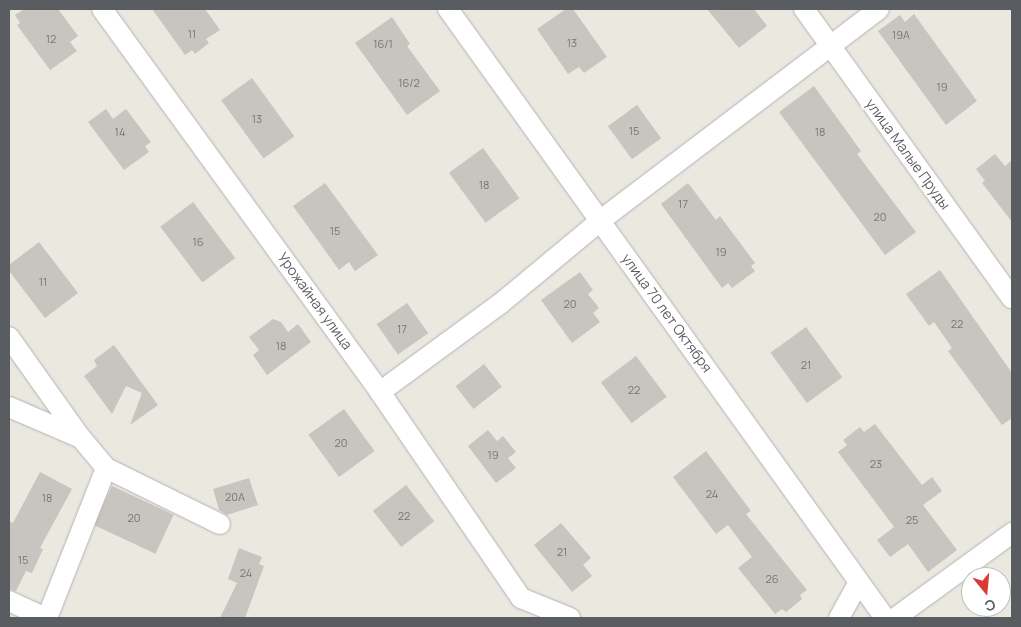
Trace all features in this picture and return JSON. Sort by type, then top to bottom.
[{"type":"street","name":"Урожайная улица","points":[[102,9],[380,392],[521,598],[570,618]]},
{"type":"street","name":"улица 70 лет Октября","points":[[448,9],[885,618]]},
{"type":"street","name":"улица Малые Пруды","points":[[804,9],[1012,298]]},
{"type":"street","points":[[380,392],[500,304],[601,220],[880,9]]},
{"type":"street","points":[[9,337],[81,438],[106,468],[220,524]]},
{"type":"street","points":[[9,407],[81,438]]},
{"type":"street","points":[[9,601],[46,618],[106,468]]},
{"type":"street","points":[[895,618],[1012,533]]},
{"type":"street","points":[[839,618],[859,582]]},
{"type":"building","points":[[24,9],[58,9],[78,36],[70,42],[77,51],[50,70],[17,25],[20,23],[15,15]]},
{"type":"building","points":[[152,9],[205,9],[220,30],[206,39],[209,43],[195,54],[192,50],[185,55]]},
{"type":"building","points":[[566,9],[573,9],[607,57],[584,73],[579,67],[568,74],[537,29]]},
{"type":"building","points":[[707,9],[754,9],[767,26],[739,48]]},
{"type":"building","points":[[914,14],[977,101],[946,125],[878,31],[900,15],[905,22]]},
{"type":"building","points":[[392,17],[410,44],[407,46],[440,91],[407,115],[355,43]]},
{"type":"building","points":[[252,78],[294,136],[264,159],[221,100]]},
{"type":"building","points":[[814,86],[861,151],[857,154],[916,232],[885,255],[779,112]]},
{"type":"building","points":[[637,105],[661,138],[632,159],[608,126]]},
{"type":"building","points":[[106,109],[113,119],[126,109],[151,142],[145,146],[149,152],[124,170],[88,122]]},
{"type":"building","points":[[483,148],[519,198],[485,223],[449,173]]},
{"type":"building","points":[[995,154],[1005,166],[1012,160],[1012,222],[982,183],[985,181],[976,169]]},
{"type":"building","points":[[325,183],[378,255],[355,271],[349,262],[339,270],[293,206]]},
{"type":"building","points":[[688,183],[716,220],[720,216],[755,263],[751,266],[755,271],[732,288],[728,283],[722,288],[661,204]]},
{"type":"building","points":[[193,202],[235,258],[202,283],[160,227]]},
{"type":"building","points":[[39,242],[78,293],[45,318],[9,271],[9,265]]},
{"type":"building","points":[[940,270],[1012,373],[1012,418],[1002,425],[948,351],[952,348],[934,322],[929,326],[906,294]]},
{"type":"building","points":[[580,272],[593,290],[588,294],[599,308],[593,313],[600,322],[572,343],[541,300]]},
{"type":"building","points":[[407,303],[428,333],[398,355],[377,324]]},
{"type":"building","points":[[273,319],[281,322],[288,332],[298,324],[311,342],[267,375],[253,355],[259,350],[249,337]]},
{"type":"building","points":[[806,327],[842,377],[807,403],[770,353]]},
{"type":"building","points":[[114,345],[158,405],[130,425],[142,393],[126,386],[112,414],[84,376],[97,366],[94,360]]},
{"type":"building","points":[[636,356],[667,397],[632,423],[601,382]]},
{"type":"building","points":[[484,364],[502,387],[473,409],[456,386]]},
{"type":"building","points":[[344,409],[375,451],[339,477],[308,435]]},
{"type":"building","points":[[875,424],[922,485],[932,477],[942,491],[923,505],[957,550],[928,572],[908,544],[890,557],[877,540],[894,527],[838,452],[847,445],[843,440],[860,427],[864,432]]},
{"type":"building","points":[[488,430],[497,441],[503,436],[516,452],[508,458],[516,468],[496,483],[468,446]]},
{"type":"building","points":[[706,451],[751,511],[746,514],[807,590],[800,595],[802,599],[786,612],[782,609],[775,614],[738,568],[752,557],[728,525],[716,534],[673,477]]},
{"type":"building","points":[[40,472],[72,489],[40,548],[43,549],[32,573],[26,571],[16,591],[9,589],[9,521],[13,523]]},
{"type":"building","points":[[249,478],[258,505],[227,515],[219,510],[213,489]]},
{"type":"building","points":[[406,485],[434,521],[401,547],[373,511]]},
{"type":"building","points":[[112,486],[174,515],[155,554],[94,525]]},
{"type":"building","points":[[561,523],[591,558],[583,565],[592,576],[572,592],[534,545]]},
{"type":"building","points":[[239,548],[262,557],[259,564],[264,566],[245,618],[220,618],[237,583],[228,579]]}]
